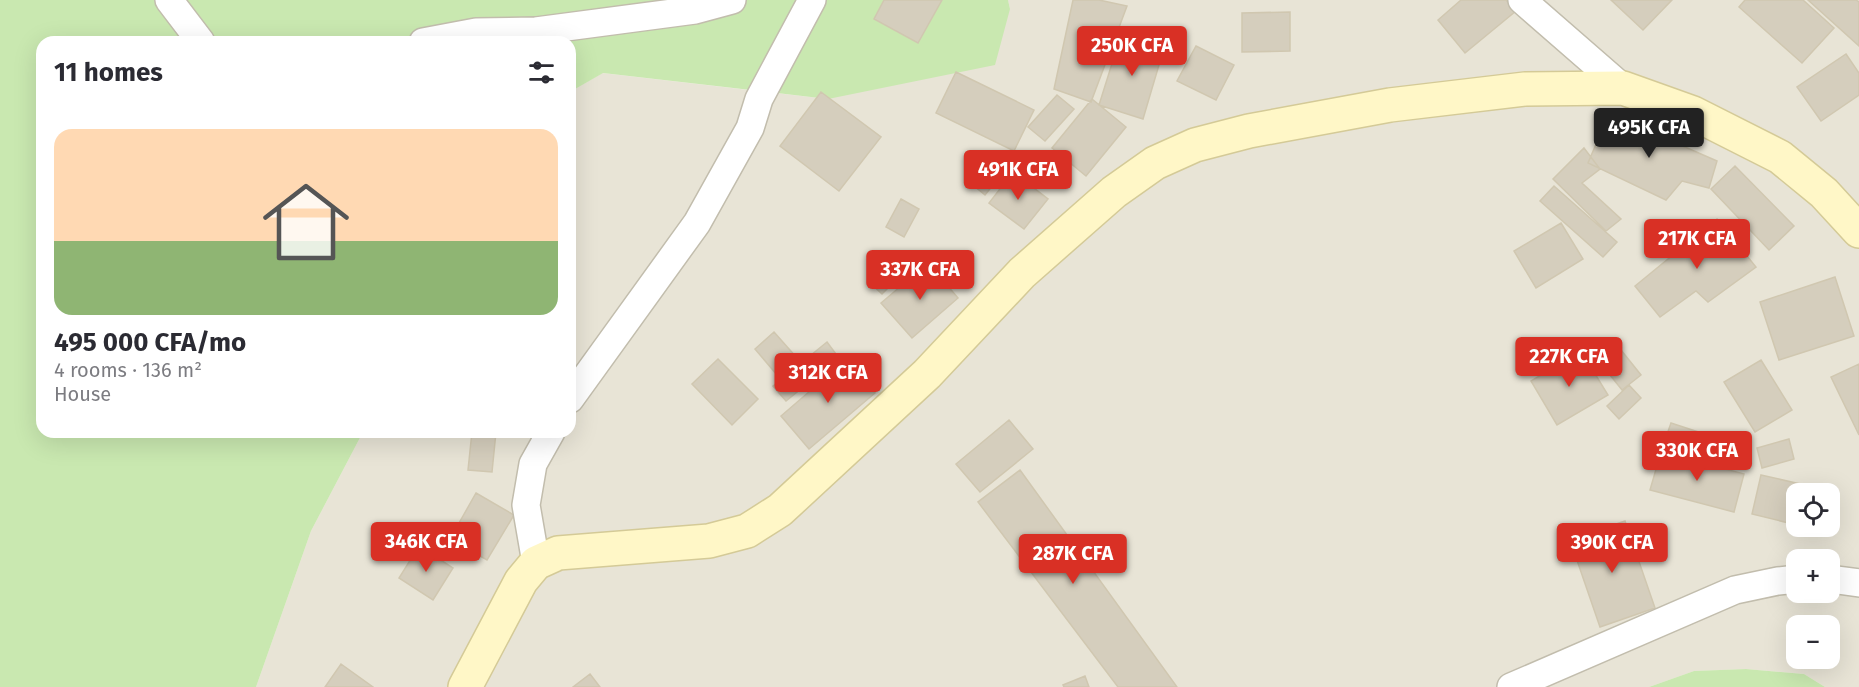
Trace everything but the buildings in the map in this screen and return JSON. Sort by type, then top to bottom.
[{"type":"street","points":[[169,0],[196,36]]},
{"type":"street","points":[[455,36],[476,32],[536,30],[695,10],[732,0]]},
{"type":"street","points":[[576,391],[697,223],[750,128],[759,99],[812,0]]},
{"type":"street","points":[[1522,0],[1623,88]]},
{"type":"street","points":[[465,687],[521,581],[536,563],[558,553],[709,541],[747,531],[780,510],[927,374],[1022,273],[1114,192],[1155,163],[1195,145],[1249,131],[1390,105],[1525,89],[1623,88],[1693,113],[1780,157],[1824,193],[1859,231]]},
{"type":"street","points":[[536,563],[526,505],[532,465],[548,438]]},
{"type":"street","points":[[1511,687],[1735,590],[1786,580]]},
{"type":"street","points":[[1840,580],[1859,583]]},
{"type":"shaded area","points":[[1008,0],[1859,0],[1859,687],[1825,687],[1804,674],[1746,669],[1694,671],[1649,687],[256,687],[311,531],[360,438],[576,438],[576,88],[602,73],[828,99],[1010,9]]},
{"type":"green space","points":[[0,0],[1008,0],[1010,9],[995,65],[828,99],[603,73],[576,89],[576,36],[36,36],[36,438],[360,438],[311,531],[256,687],[0,687]]},
{"type":"green space","points":[[1746,669],[1804,674],[1825,687],[1649,687],[1694,671]]}]
